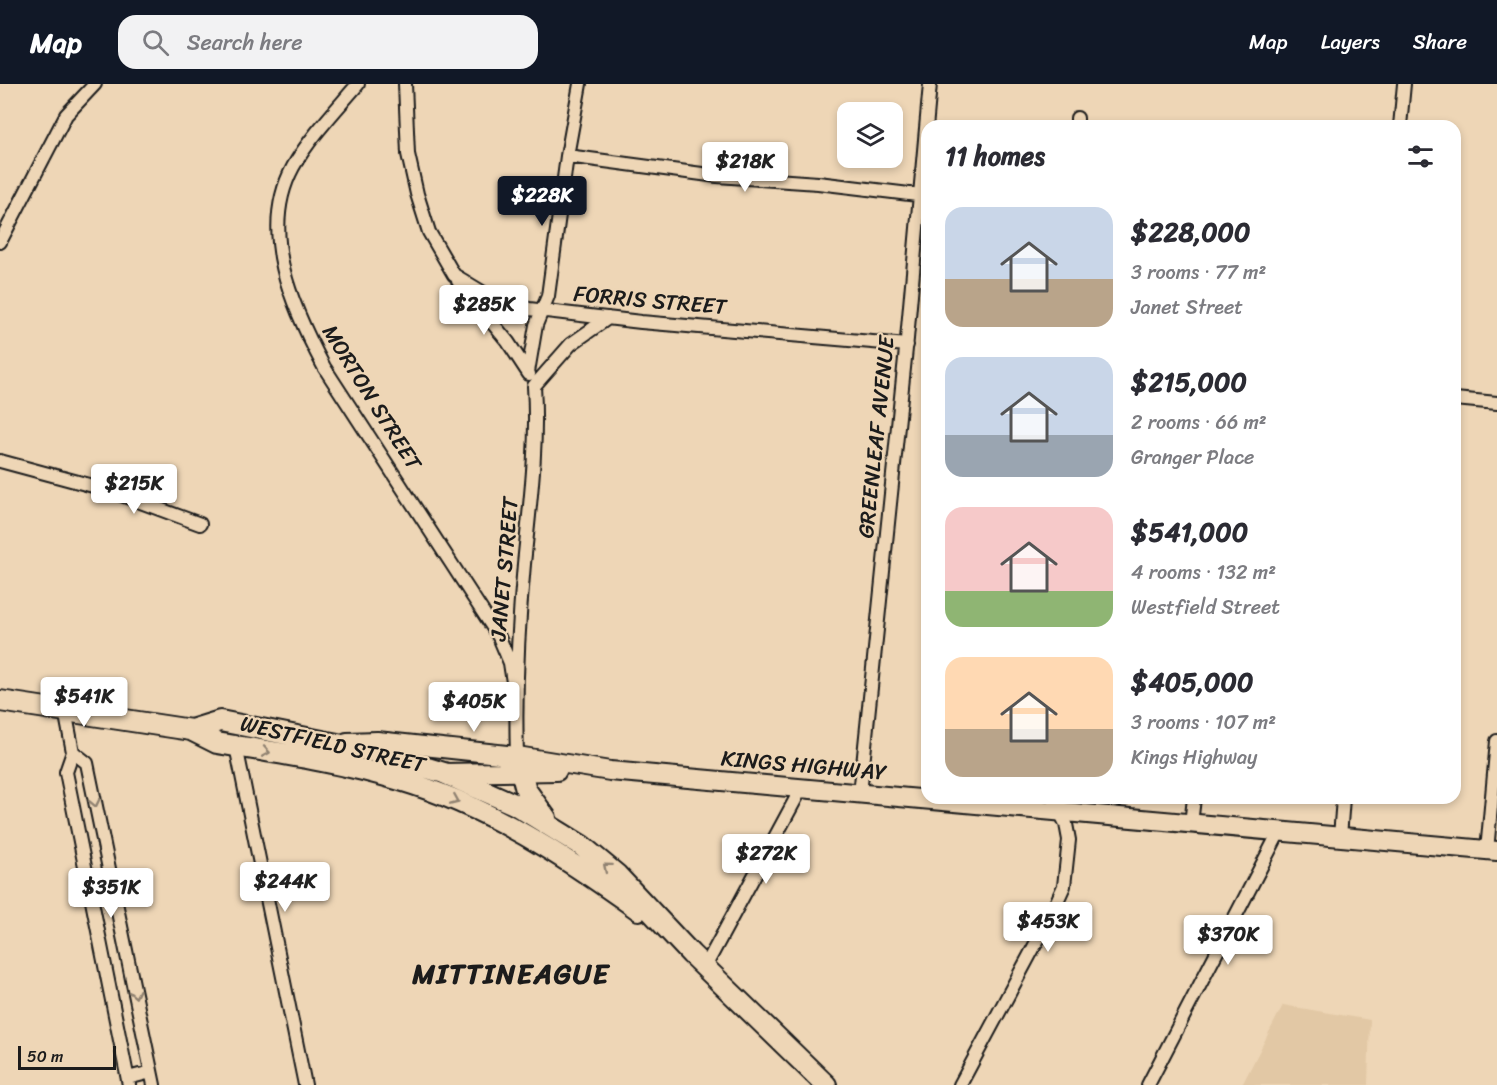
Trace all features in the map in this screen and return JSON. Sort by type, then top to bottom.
[{"type":"main road","name":"WESTFIELD STREET","points":[[0,701],[190,730],[217,743],[372,772],[423,788],[469,806],[566,859],[677,939]]},
{"type":"main road","name":"WESTFIELD STREET","points":[[190,730],[220,721],[336,743],[389,755],[444,773],[506,800],[558,831],[626,883],[677,939],[826,1085]]},
{"type":"main road","name":"KINGS HIGHWAY","points":[[336,743],[377,741],[518,764],[921,797]]},
{"type":"main road","name":"KINGS HIGHWAY","points":[[444,773],[518,764]]},
{"type":"main road","points":[[518,764],[532,801],[558,831]]},
{"type":"main road","name":"KINGS HIGHWAY","points":[[1038,804],[1191,824],[1492,851]]},
{"type":"street","points":[[0,242],[66,115],[95,84]]},
{"type":"street","name":"MORTON STREET","points":[[358,84],[300,156],[285,187],[278,228],[284,273],[303,325],[324,367],[499,637],[510,663],[515,695]]},
{"type":"street","name":"FORRIS STREET","points":[[405,84],[405,132],[417,194],[429,232],[454,275],[494,298],[517,306],[608,318],[907,345]]},
{"type":"street","points":[[528,372],[536,325],[544,310],[580,84]]},
{"type":"street","name":"GREENLEAF AVENUE","points":[[928,120],[930,84]]},
{"type":"street","points":[[1401,120],[1404,84]]},
{"type":"street","points":[[567,156],[717,176],[818,183],[921,196]]},
{"type":"street","name":"GREENLEAF AVENUE","points":[[860,794],[921,222]]},
{"type":"street","name":"JANET STREET","points":[[454,275],[508,342],[528,372],[534,386],[537,429],[521,597],[515,695],[518,764]]},
{"type":"street","points":[[534,386],[571,344],[608,318]]},
{"type":"street","points":[[1461,400],[1497,403]]},
{"type":"street","points":[[0,461],[108,490],[200,524]]},
{"type":"street","points":[[65,710],[73,752],[66,772],[128,1081],[153,1079],[87,763],[73,752]]},
{"type":"street","points":[[1492,851],[1497,741]]},
{"type":"street","points":[[236,746],[305,1085]]},
{"type":"street","points":[[705,967],[801,789]]},
{"type":"street","points":[[1191,824],[1193,804]]},
{"type":"street","points":[[1340,837],[1343,804]]},
{"type":"street","points":[[960,1085],[1062,892],[1068,840],[1066,824],[1056,805]]},
{"type":"street","points":[[1148,1085],[1279,832]]},
{"type":"street","points":[[95,917],[118,914]]},
{"type":"shaded area","points":[[1283,1005],[1370,1020],[1368,1085],[1242,1085]]},
{"type":"district","name":"MITTINEAGUE","points":[[511,973]]}]
